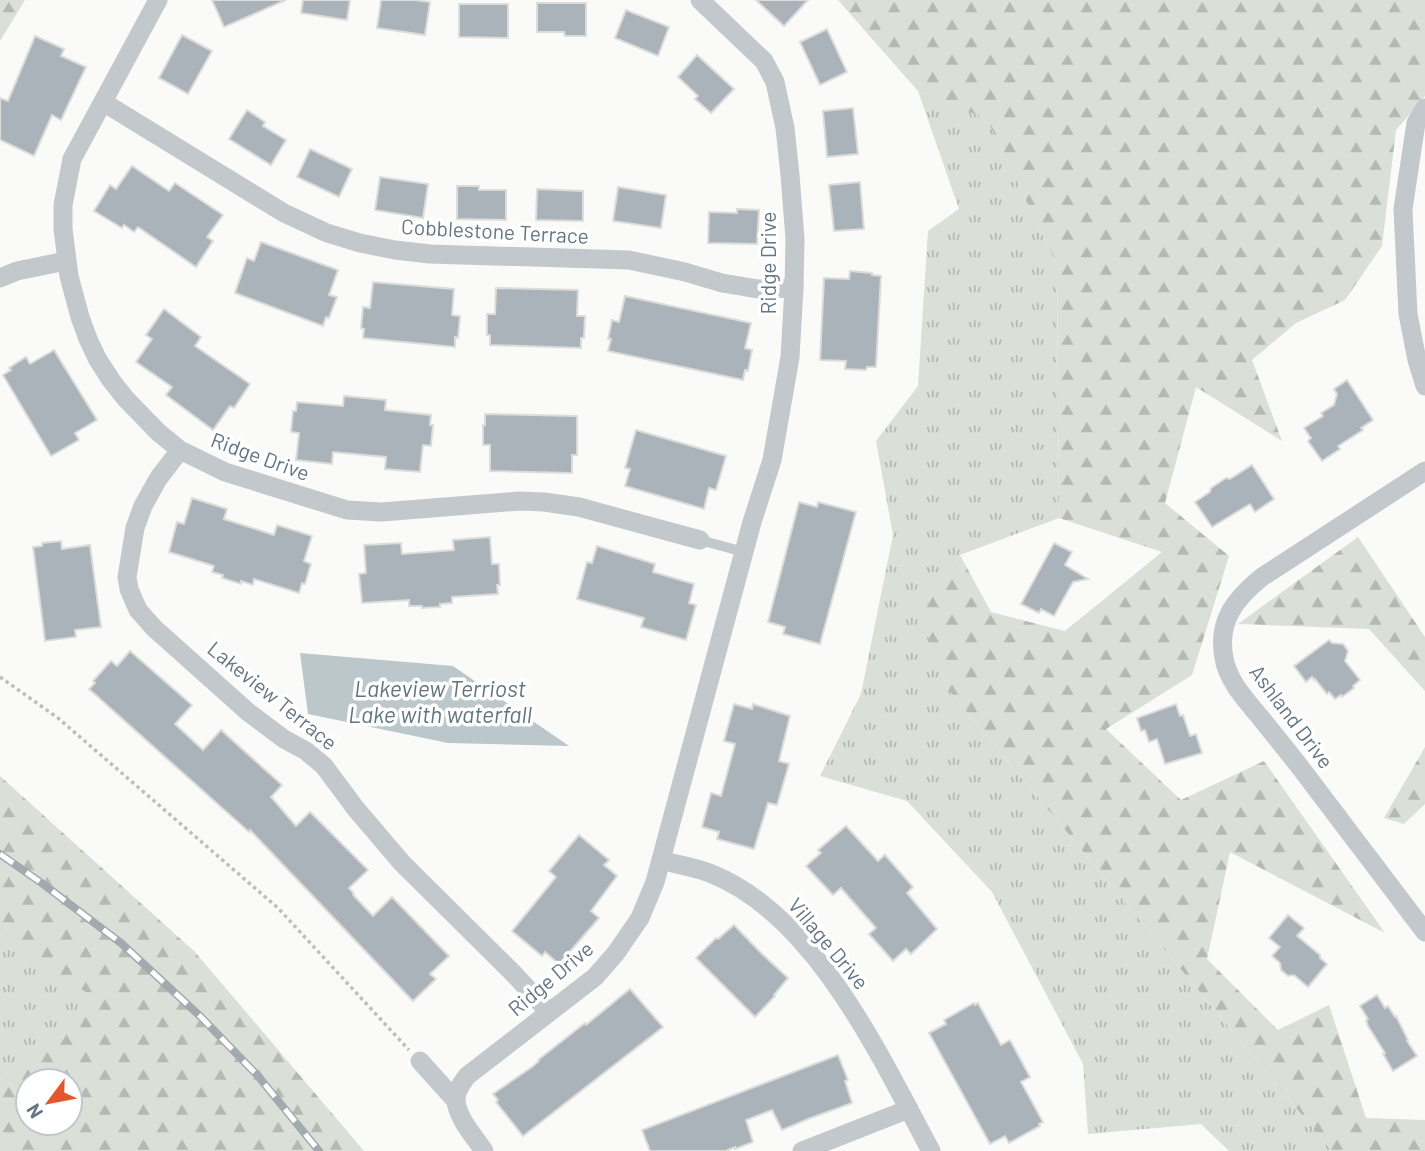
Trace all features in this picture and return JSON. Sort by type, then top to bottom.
[{"type":"street","name":"Ridge Drive","points":[[158,0],[72,159],[63,205],[66,261],[80,317],[98,360],[125,398],[158,432],[180,450],[225,472],[347,510],[382,512],[520,501],[544,502],[579,507],[700,540]]},
{"type":"street","name":"Ridge Drive","points":[[457,1101],[460,1086],[467,1076],[595,977],[616,953],[640,918],[655,882],[744,552],[772,460],[790,357],[795,239],[779,93],[764,61],[700,0]]},
{"type":"street","name":"Cobblestone Terrace","points":[[103,102],[284,214],[327,233],[360,243],[430,254],[629,260],[722,283],[758,289],[794,288]]},
{"type":"street","points":[[1425,108],[1416,123],[1403,209],[1408,314],[1425,386]]},
{"type":"street","points":[[0,278],[17,271],[66,261]]},
{"type":"street","name":"Lakeview Terrace","points":[[180,450],[158,479],[143,506],[135,528],[127,577],[138,610],[154,628],[248,712],[324,766],[356,810],[402,863],[504,963],[549,1012]]},
{"type":"street","name":"Ashland Drive","points":[[1425,471],[1244,591],[1230,611],[1223,633],[1223,645],[1226,668],[1237,688],[1306,774],[1425,932]]},
{"type":"street","name":"Village Drive","points":[[661,860],[712,874],[743,890],[771,911],[796,936],[848,1000],[931,1151]]},
{"type":"street","points":[[420,1061],[457,1101],[457,1108],[485,1151]]},
{"type":"street","points":[[802,1151],[909,1109]]},
{"type":"lane","name":"Ridge Drive","points":[[700,540],[744,552]]},
{"type":"path","points":[[0,677],[58,718],[278,908],[420,1061]]},
{"type":"green space","points":[[0,0],[25,0],[0,41]]},
{"type":"green space","points":[[838,0],[1425,0],[1425,96],[1396,130],[1382,246],[1345,300],[1296,323],[1252,360],[1282,441],[1196,387],[1165,503],[1229,556],[1192,675],[1106,729],[1181,800],[1264,761],[1385,933],[1230,852],[1207,959],[1278,1030],[1329,1005],[1366,1118],[1425,1120],[1425,1151],[1332,1151],[947,688],[920,613],[960,555],[991,612],[1065,631],[1162,552],[1059,518],[1057,265],[987,119],[918,91]]},
{"type":"green space","points":[[918,91],[987,118],[1057,265],[1059,518],[960,555],[921,613],[947,688],[1332,1151],[1229,1151],[1201,1124],[1088,1134],[1083,1064],[992,892],[907,801],[820,776],[861,694],[893,535],[876,441],[918,386],[928,231],[959,209]]},
{"type":"green space","points":[[1358,537],[1425,637],[1425,691],[1369,629],[1238,624]]},
{"type":"green space","points":[[1425,747],[1425,804],[1404,824],[1384,818]]},
{"type":"green space","points":[[0,776],[195,952],[364,1151],[0,1151],[0,1078],[14,1067],[14,1137],[84,1137],[84,1067],[14,1067],[99,1001],[0,934]]},
{"type":"green space","points":[[0,934],[100,1001],[0,1078]]},
{"type":"water","name":"Lakeview Terriost Lake with waterfall","points":[[300,653],[453,666],[569,746],[448,743],[308,714]]},
{"type":"building","points":[[212,0],[286,0],[224,27]]},
{"type":"building","points":[[303,0],[350,0],[347,20],[301,13]]},
{"type":"building","points":[[381,0],[430,2],[425,35],[377,28]]},
{"type":"building","points":[[756,0],[808,0],[784,26]]},
{"type":"building","points":[[537,3],[586,3],[586,36],[565,36],[564,32],[537,32]]},
{"type":"building","points":[[459,4],[508,4],[508,38],[459,37]]},
{"type":"building","points":[[626,10],[669,27],[658,56],[615,38]]},
{"type":"building","points":[[827,29],[847,72],[820,85],[800,42]]},
{"type":"building","points":[[182,35],[212,51],[188,94],[159,78]]},
{"type":"building","points":[[35,36],[64,49],[61,56],[86,67],[61,120],[52,115],[34,156],[0,140],[0,98],[8,101]]},
{"type":"building","points":[[697,55],[734,89],[711,113],[695,99],[698,96],[678,77]]},
{"type":"building","points":[[853,108],[858,154],[827,157],[823,111]]},
{"type":"building","points":[[247,110],[265,122],[263,126],[286,140],[271,165],[229,139]]},
{"type":"building","points":[[310,149],[352,169],[339,197],[297,177]]},
{"type":"building","points":[[132,166],[169,191],[175,183],[223,215],[207,237],[213,241],[196,267],[138,227],[134,232],[124,225],[122,228],[94,211],[110,185],[116,189]]},
{"type":"building","points":[[380,177],[428,184],[423,218],[375,210]]},
{"type":"building","points":[[860,182],[864,229],[834,231],[829,185]]},
{"type":"building","points":[[457,186],[479,186],[479,190],[506,190],[506,220],[457,219]]},
{"type":"building","points":[[618,187],[666,195],[661,228],[613,221]]},
{"type":"building","points":[[537,189],[583,191],[583,221],[536,220]]},
{"type":"building","points":[[737,209],[759,210],[757,244],[708,243],[709,212],[737,213]]},
{"type":"building","points":[[261,242],[338,270],[329,295],[337,297],[323,326],[235,293],[247,258],[254,261]]},
{"type":"building","points":[[850,271],[881,276],[876,367],[867,367],[866,370],[845,369],[846,361],[820,360],[824,278],[849,279]]},
{"type":"building","points":[[373,282],[454,289],[452,315],[460,316],[455,347],[363,338],[363,307],[370,308]]},
{"type":"building","points":[[496,288],[578,290],[577,316],[585,316],[581,348],[490,345],[487,314],[495,314]]},
{"type":"building","points":[[625,296],[751,323],[745,348],[752,350],[748,371],[745,370],[743,380],[608,351],[612,320],[619,322]]},
{"type":"building","points":[[164,309],[201,337],[195,346],[250,384],[234,408],[230,406],[213,430],[166,395],[172,387],[136,362],[152,339],[146,335]]},
{"type":"building","points":[[54,350],[97,420],[75,433],[79,440],[51,456],[3,375],[26,357],[30,364]]},
{"type":"building","points":[[1347,380],[1373,420],[1322,461],[1308,441],[1311,438],[1304,428],[1334,405],[1337,394],[1334,389]]},
{"type":"building","points":[[344,396],[386,400],[385,410],[431,415],[431,446],[423,445],[420,472],[385,469],[386,457],[333,452],[332,464],[296,460],[299,433],[291,432],[293,411],[296,411],[297,402],[343,406]]},
{"type":"building","points":[[485,414],[577,416],[577,455],[572,455],[572,473],[490,471],[490,445],[483,445]]},
{"type":"building","points":[[636,430],[726,456],[716,490],[709,488],[704,509],[625,486],[630,469],[625,468]]},
{"type":"building","points":[[1252,465],[1274,499],[1255,512],[1250,504],[1212,527],[1195,502],[1226,478],[1230,479]]},
{"type":"building","points":[[192,498],[227,509],[224,519],[274,535],[277,525],[312,536],[304,561],[311,564],[305,584],[302,583],[299,593],[254,579],[253,585],[241,581],[241,584],[212,572],[214,566],[169,552],[177,522],[184,524]]},
{"type":"building","points":[[799,502],[817,507],[818,502],[856,512],[820,644],[783,634],[785,627],[768,622]]},
{"type":"building","points":[[490,537],[492,564],[499,564],[498,594],[452,597],[452,603],[440,604],[440,607],[409,606],[409,600],[362,603],[359,574],[366,573],[364,545],[401,543],[402,554],[454,550],[453,540]]},
{"type":"building","points":[[61,541],[62,549],[90,545],[101,627],[75,630],[76,637],[45,641],[33,547]]},
{"type":"building","points":[[1054,543],[1072,552],[1065,565],[1088,579],[1073,582],[1054,616],[1041,609],[1039,613],[1021,604]]},
{"type":"building","points":[[597,546],[655,564],[653,572],[694,584],[689,603],[696,605],[686,640],[641,627],[644,618],[577,599],[587,562],[592,563]]},
{"type":"building","points":[[1329,640],[1343,644],[1348,651],[1345,661],[1360,680],[1354,688],[1335,699],[1312,677],[1306,682],[1294,666]]},
{"type":"building","points":[[130,651],[192,705],[175,724],[203,750],[221,730],[282,785],[271,797],[296,826],[310,812],[368,870],[349,888],[373,916],[392,897],[449,956],[430,974],[436,979],[413,1001],[250,830],[249,832],[89,689],[111,661],[117,666]]},
{"type":"building","points":[[734,704],[752,709],[753,704],[790,716],[779,761],[789,764],[777,805],[768,803],[754,849],[717,839],[719,832],[702,827],[711,793],[721,796],[735,744],[724,741]]},
{"type":"building","points":[[1176,704],[1190,736],[1196,734],[1202,753],[1165,764],[1157,739],[1149,742],[1145,730],[1141,731],[1137,718]]},
{"type":"building","points":[[846,826],[878,861],[885,855],[913,887],[907,893],[937,929],[911,954],[906,949],[893,961],[869,934],[876,928],[841,888],[833,895],[806,866],[821,853],[818,850]]},
{"type":"building","points":[[579,835],[609,860],[604,865],[617,876],[591,911],[599,918],[559,964],[545,952],[542,956],[512,931],[556,877],[549,871]]},
{"type":"building","points":[[1288,915],[1304,928],[1297,936],[1327,964],[1308,987],[1294,975],[1288,976],[1281,970],[1280,963],[1272,956],[1280,947],[1269,938]]},
{"type":"building","points":[[734,925],[788,978],[755,1017],[696,958]]},
{"type":"building","points":[[630,989],[663,1027],[523,1136],[496,1102],[498,1100],[493,1094],[532,1067]]},
{"type":"building","points":[[1377,995],[1385,1008],[1388,1006],[1396,1016],[1417,1056],[1393,1071],[1360,1006]]},
{"type":"building","points":[[978,1003],[1001,1045],[1010,1040],[1030,1077],[1021,1082],[1043,1122],[1009,1143],[1005,1136],[990,1144],[929,1033],[946,1024],[944,1020]]},
{"type":"building","points":[[838,1055],[848,1080],[845,1081],[852,1103],[782,1130],[772,1110],[746,1120],[753,1142],[735,1149],[650,1151],[642,1130]]},
{"type":"railway","points":[[0,854],[121,943],[201,1017],[258,1076],[319,1151]]}]
